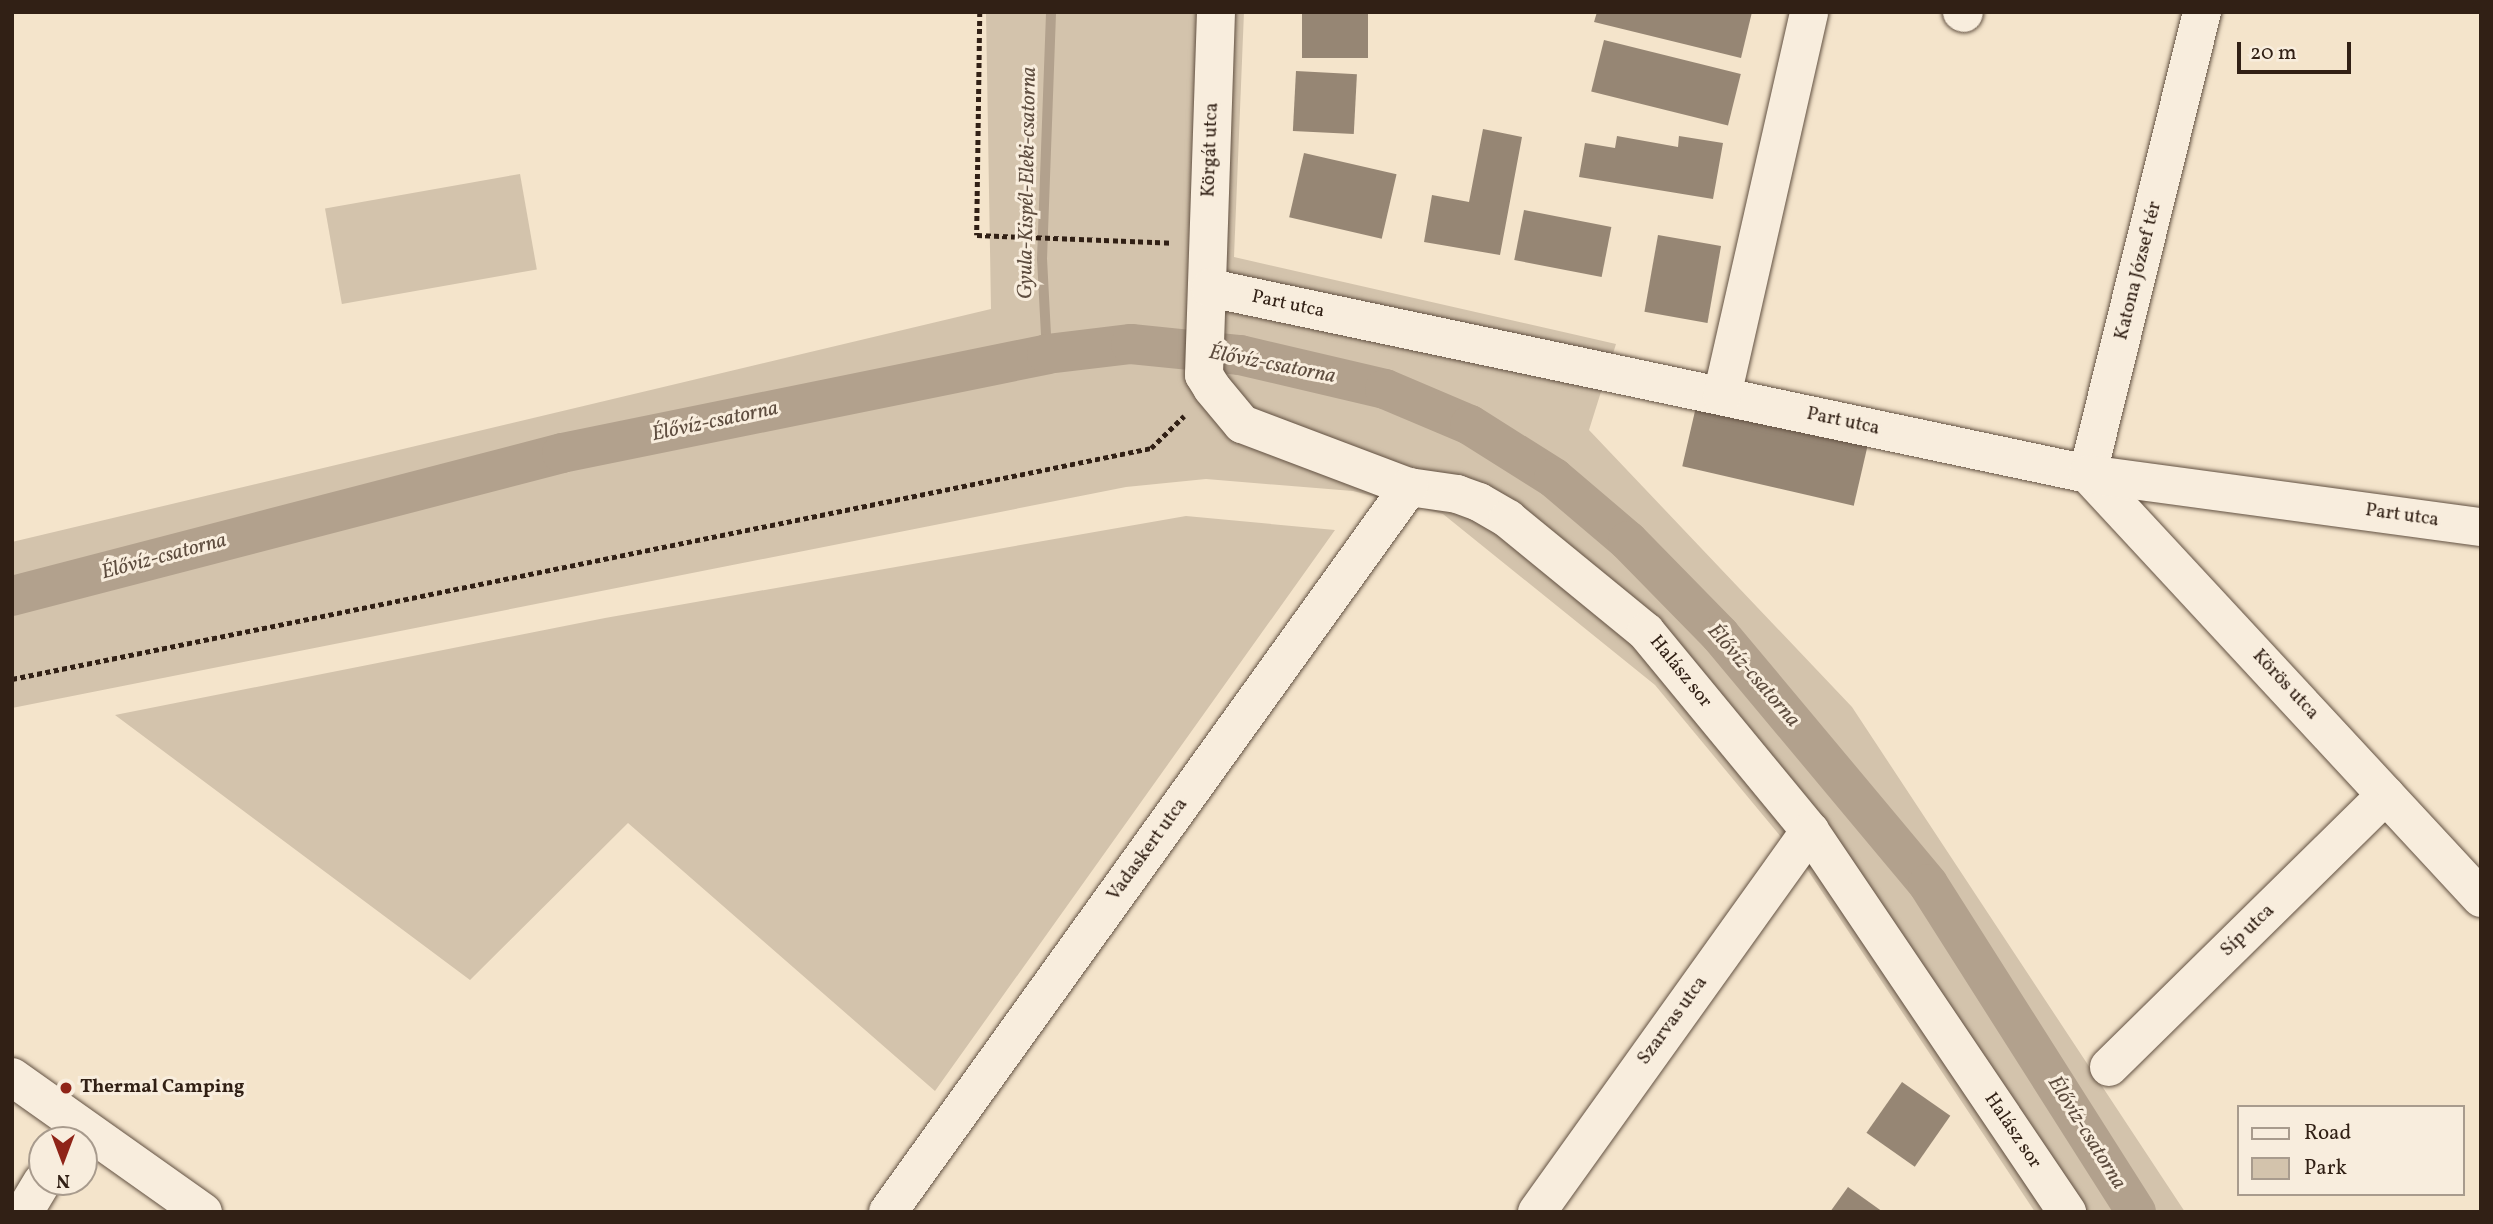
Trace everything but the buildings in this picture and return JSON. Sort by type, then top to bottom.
[{"type":"street","name":"Körgát utca","points":[[1209,307],[1208,245],[1216,12]]},
{"type":"street","points":[[1722,396],[1809,12]]},
{"type":"street","name":"Katona József tér","points":[[2088,474],[2202,12]]},
{"type":"street","points":[[1208,382],[1209,307]]},
{"type":"street","name":"Part utca","points":[[1209,307],[1722,396],[2088,474],[2481,527]]},
{"type":"street","name":"Halász sor","points":[[1208,382],[1242,424],[1409,487],[1457,494],[1508,519],[1646,632],[1810,831],[2067,1212]]},
{"type":"street","name":"Körös utca","points":[[2088,474],[2481,898]]},
{"type":"street","name":"Vadaskert utca","points":[[888,1212],[1409,487]]},
{"type":"street","name":"Síp utca","points":[[2109,1067],[2386,795]]},
{"type":"street","name":"Szarvas utca","points":[[1536,1212],[1810,831]]},
{"type":"street","points":[[12,1077],[67,1126]]},
{"type":"street","points":[[98,1147],[203,1212]]},
{"type":"street","points":[[24,1212],[34,1196]]},
{"type":"path","points":[[980,12],[977,235],[1072,237],[1208,245]]},
{"type":"path","points":[[12,679],[1151,448],[1208,382]]},
{"type":"green space","points":[[986,12],[1244,12],[1234,257],[1616,344],[1589,430],[1852,707],[2185,1212],[2035,1212],[1805,866],[1655,685],[1443,514],[1353,491],[1206,479],[1126,487],[12,708],[12,542],[991,309]]},
{"type":"green space","points":[[520,174],[537,270],[342,304],[325,208]]},
{"type":"green space","points":[[1186,516],[1335,530],[935,1091],[628,823],[470,980],[115,715],[605,618]]},
{"type":"waterway","name":"Gyula-Kispél-Eleki-csatorna","points":[[1047,354],[1042,259],[1051,12]]},
{"type":"waterway","name":"Élővíz-csatorna","points":[[12,596],[562,453],[1047,354],[1131,344],[1240,355],[1385,389],[1470,425],[1554,478],[1628,541],[1720,635],[1928,884],[2136,1212]]},
{"type":"place","name":"Thermal Camping","points":[[66,1088]]}]
